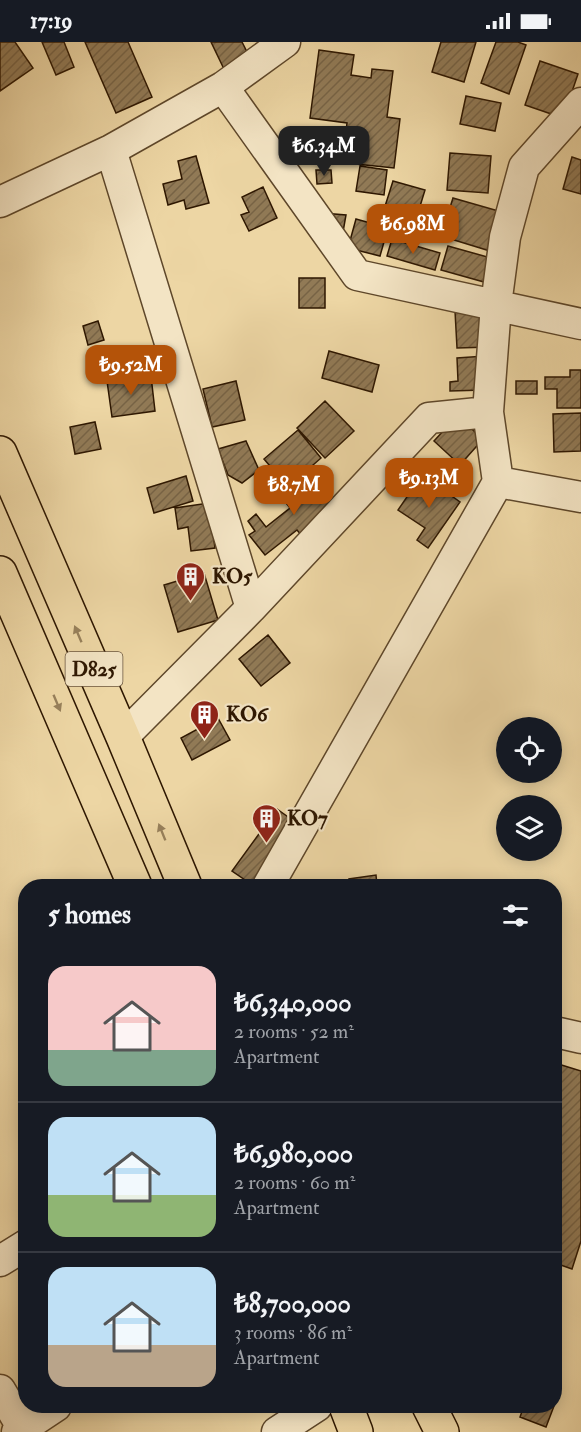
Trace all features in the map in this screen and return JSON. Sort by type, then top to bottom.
[{"type":"highway","name":"D825","points":[[0,453],[182,879]]},
{"type":"highway","name":"D825","points":[[0,573],[132,879]]},
{"type":"highway","points":[[349,1413],[356,1432]]},
{"type":"highway","points":[[432,1413],[442,1432]]},
{"type":"street","points":[[0,202],[111,150],[223,87],[285,42]]},
{"type":"street","points":[[223,87],[357,275],[581,324]]},
{"type":"street","points":[[272,879],[498,482],[488,412],[496,305],[505,237],[524,167],[581,104]]},
{"type":"street","points":[[111,150],[251,608]]},
{"type":"street","points":[[123,737],[251,608],[429,418],[488,412]]},
{"type":"street","points":[[498,482],[581,497]]},
{"type":"street","points":[[562,1034],[581,1038]]},
{"type":"street","points":[[0,1261],[18,1250]]},
{"type":"street","points":[[0,1390],[21,1431],[46,1413]]},
{"type":"street","points":[[277,1432],[302,1413]]},
{"type":"building","points":[[0,42],[15,42],[33,68],[0,91]]},
{"type":"building","points":[[42,42],[64,42],[74,67],[56,75]]},
{"type":"building","points":[[85,42],[128,42],[152,97],[116,113]]},
{"type":"building","points":[[211,42],[242,42],[249,56],[224,69]]},
{"type":"building","points":[[441,42],[476,42],[464,82],[432,72]]},
{"type":"building","points":[[496,42],[518,42],[526,45],[509,94],[481,83]]},
{"type":"building","points":[[319,50],[354,55],[351,75],[371,78],[372,69],[393,71],[387,117],[400,119],[394,168],[356,164],[359,133],[346,131],[347,123],[310,118]]},
{"type":"building","points":[[540,61],[578,74],[563,118],[525,105]]},
{"type":"building","points":[[466,96],[501,103],[495,131],[460,124]]},
{"type":"building","points":[[450,153],[491,156],[488,193],[447,190]]},
{"type":"building","points":[[196,156],[209,203],[186,209],[184,200],[168,205],[163,184],[182,179],[178,161]]},
{"type":"building","points":[[572,157],[581,160],[581,194],[563,189]]},
{"type":"building","points":[[360,166],[387,170],[384,195],[356,191]]},
{"type":"building","points":[[316,170],[331,170],[332,183],[317,184]]},
{"type":"building","points":[[393,181],[425,190],[413,229],[381,219]]},
{"type":"building","points":[[263,187],[277,218],[249,231],[241,215],[249,212],[242,197]]},
{"type":"building","points":[[453,198],[502,212],[490,251],[441,236]]},
{"type":"building","points":[[322,213],[346,215],[343,232]]},
{"type":"building","points":[[356,219],[388,228],[380,256],[348,248]]},
{"type":"building","points":[[392,239],[440,253],[435,270],[387,256]]},
{"type":"building","points":[[448,246],[491,258],[484,282],[441,270]]},
{"type":"building","points":[[299,278],[325,278],[325,308],[299,308]]},
{"type":"building","points":[[488,310],[490,347],[457,348],[455,311]]},
{"type":"building","points":[[98,321],[104,340],[88,345],[83,326]]},
{"type":"building","points":[[329,351],[379,365],[372,392],[322,378]]},
{"type":"building","points":[[485,356],[484,390],[450,391],[450,382],[458,381],[457,358]]},
{"type":"building","points":[[570,370],[581,370],[581,408],[557,408],[557,389],[545,389],[545,377],[570,377]]},
{"type":"building","points":[[151,376],[155,411],[112,417],[107,381]]},
{"type":"building","points":[[236,381],[245,420],[212,427],[203,389]]},
{"type":"building","points":[[516,381],[537,381],[537,394],[516,394]]},
{"type":"building","points":[[325,401],[354,431],[325,458],[297,428]]},
{"type":"building","points":[[581,413],[581,451],[554,452],[553,414]]},
{"type":"building","points":[[457,416],[483,439],[460,465],[434,441]]},
{"type":"building","points":[[95,422],[101,449],[75,454],[70,427]]},
{"type":"building","points":[[298,430],[321,458],[288,487],[264,459]]},
{"type":"building","points":[[246,441],[259,470],[242,483],[228,475],[218,449]]},
{"type":"building","points":[[422,475],[460,502],[428,548],[417,540],[425,528],[398,510]]},
{"type":"building","points":[[186,476],[193,501],[154,513],[147,488]]},
{"type":"building","points":[[312,476],[337,508],[302,536],[297,530],[265,555],[249,535],[255,531],[248,521],[256,514],[266,527],[290,508],[283,499]]},
{"type":"building","points":[[209,503],[215,548],[191,551],[188,527],[178,529],[175,508]]},
{"type":"building","name":"KO5","points":[[204,573],[218,620],[178,632],[164,585]]},
{"type":"building","points":[[268,635],[290,663],[261,686],[239,659]]},
{"type":"building","name":"KO6","points":[[218,718],[230,740],[192,760],[181,738]]},
{"type":"building","name":"KO7","points":[[277,809],[295,822],[258,879],[244,879],[232,871]]},
{"type":"building","points":[[376,875],[376,879],[349,879]]},
{"type":"building","points":[[562,1065],[581,1071],[581,1241],[572,1269],[562,1265]]},
{"type":"building","points":[[521,1413],[551,1413],[546,1427],[520,1417]]},
{"type":"place","name":"KO5","points":[[191,602]]},
{"type":"place","name":"KO6","points":[[205,740]]},
{"type":"place","name":"KO7","points":[[266,844]]}]
